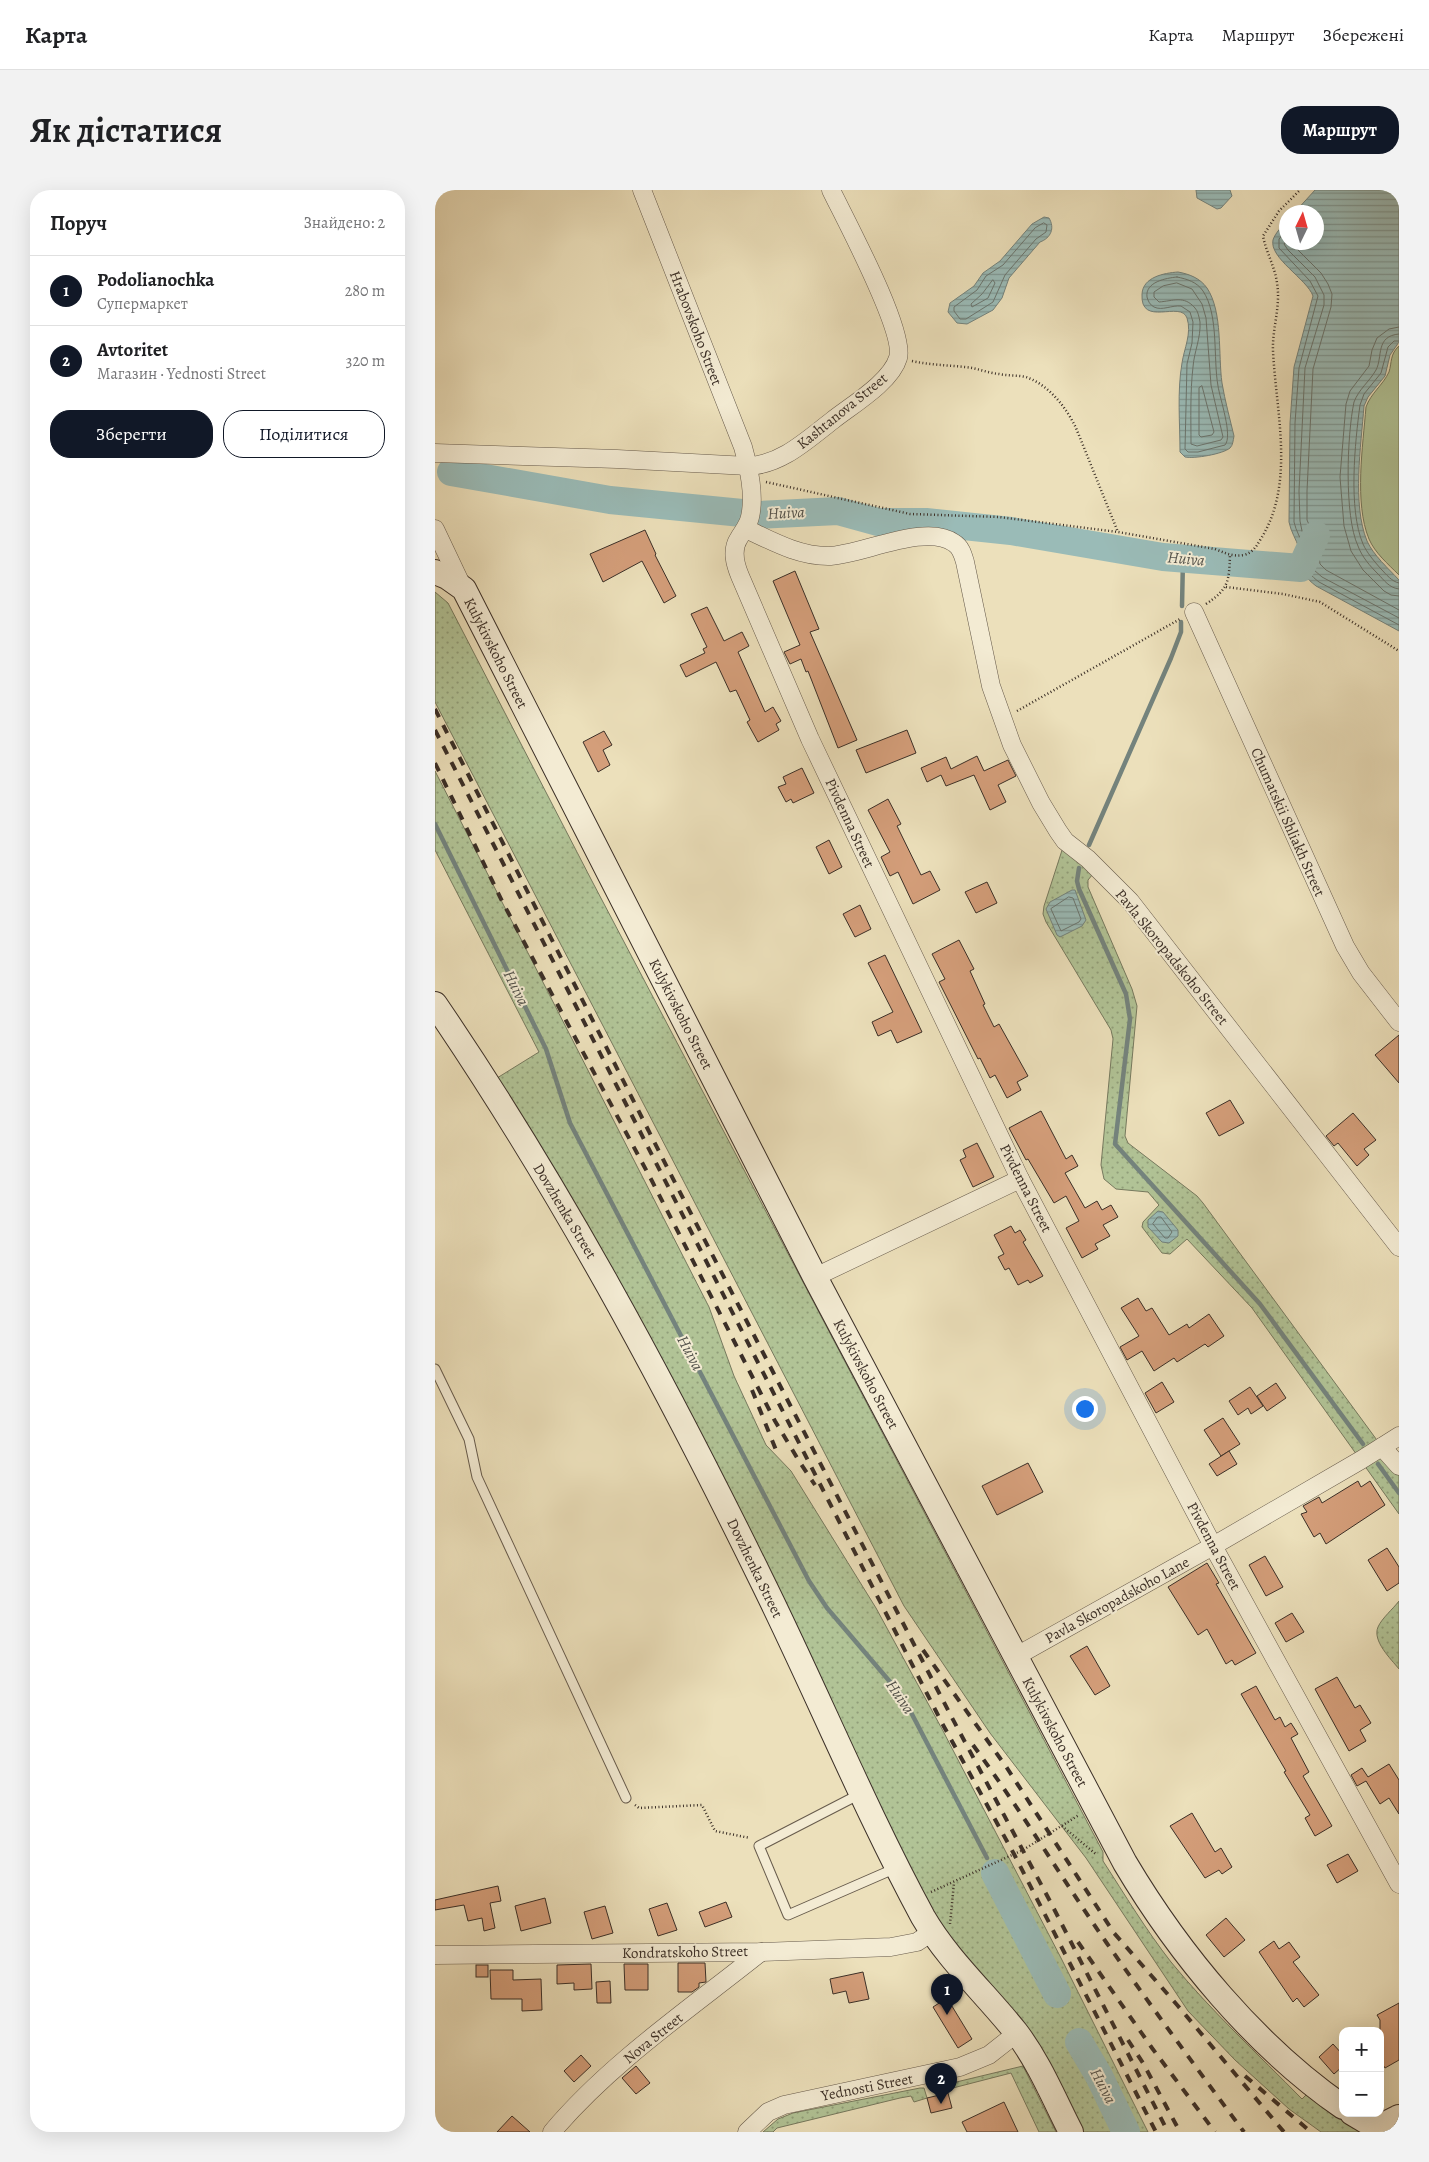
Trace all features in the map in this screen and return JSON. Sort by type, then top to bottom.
[{"type":"street","name":"Hrabovskoho Street","points":[[642,190],[743,447],[747,466]]},
{"type":"street","name":"Kashtanova Street","points":[[435,453],[617,459],[747,466],[766,464],[803,443],[883,381],[898,358],[898,341],[889,314],[831,190]]},
{"type":"street","name":"Pivdenna Street","points":[[747,466],[751,503],[750,518],[746,529],[738,539],[735,548],[735,562],[739,576],[811,739],[1020,1179],[1213,1546],[1399,1884]]},
{"type":"street","points":[[435,529],[463,589]]},
{"type":"street","name":"Pavla Skoropadskoho Street","points":[[746,529],[786,548],[807,554],[827,556],[848,554],[875,545],[912,538],[949,540],[960,548],[965,562],[988,674],[1001,719],[1026,774],[1057,831],[1065,841],[1088,859],[1130,901],[1399,1247]]},
{"type":"street","points":[[435,572],[447,577],[463,589]]},
{"type":"street","name":"Kulykivskoho Street","points":[[463,589],[815,1278],[1121,1856],[1167,1927],[1206,1977],[1253,2028],[1314,2087],[1339,2104]]},
{"type":"street","name":"Chumatskii Shliakh Street","points":[[1193,612],[1345,946],[1361,973],[1399,1022]]},
{"type":"street","name":"Dovzhenka Street","points":[[435,1004],[489,1083],[617,1298],[761,1578],[914,1900],[941,1930],[947,1952],[1017,2033],[1035,2062],[1071,2132]]},
{"type":"street","points":[[815,1278],[1020,1179]]},
{"type":"street","name":"Pavla Skoropadskoho Lane","points":[[1015,1657],[1213,1546],[1399,1436]]},
{"type":"street","points":[[1382,1447],[1399,1466]]},
{"type":"street","name":"Kondratskoho Street","points":[[435,1955],[761,1952],[904,1946],[941,1930]]},
{"type":"street","name":"Nova Street","points":[[553,2132],[571,2109],[624,2061],[761,1952]]},
{"type":"street","name":"Yednosti Street","points":[[747,2132],[768,2112],[785,2105],[959,2067],[989,2055],[1017,2033]]},
{"type":"street","points":[[1359,2117],[1381,2130],[1399,2117]]},
{"type":"lane","points":[[435,1369],[469,1439],[477,1477],[626,1798]]},
{"type":"lane","points":[[862,1792],[759,1846],[789,1916],[899,1867]]},
{"type":"path","points":[[747,466],[766,482],[910,514],[999,517],[1118,532],[1215,549],[1230,555],[1244,555],[1255,550],[1269,526],[1280,490],[1281,456],[1273,349],[1278,301],[1277,283],[1263,236],[1279,212],[1300,190]]},
{"type":"path","points":[[898,358],[935,366],[963,367],[1027,378],[1057,398],[1069,414],[1076,428],[1118,532]]},
{"type":"path","points":[[1001,719],[1193,612],[1218,596],[1226,587],[1230,555]]},
{"type":"path","points":[[1226,587],[1283,594],[1320,602],[1399,651]]},
{"type":"path","points":[[626,1798],[639,1808],[702,1805],[715,1831],[752,1839],[759,1846]]},
{"type":"path","points":[[914,1900],[1023,1850],[1084,1811]]},
{"type":"path","points":[[941,1930],[954,1883]]},
{"type":"green space","points":[[1399,346],[1399,575],[1378,554],[1369,539],[1364,525],[1362,509],[1361,474],[1366,407],[1389,372],[1393,355]]},
{"type":"green space","points":[[435,592],[448,603],[593,883],[1103,1852],[1103,1861],[1144,1925],[1186,1980],[1218,2015],[1302,2099],[1314,2087],[1339,2103],[1339,2117],[1361,2117],[1384,2132],[1321,2132],[1289,2109],[1235,2060],[1188,2011],[1086,1858],[990,1733],[904,1606],[435,702]]},
{"type":"green space","points":[[435,771],[709,1307],[734,1376],[766,1445],[791,1471],[876,1608],[942,1729],[1061,1958],[1148,2132],[1071,2132],[947,1952],[761,1578],[489,1083],[539,1052],[435,850]]},
{"type":"green space","points":[[1065,841],[1097,869],[1088,880],[1088,887],[1132,989],[1137,1006],[1125,1136],[1128,1143],[1197,1196],[1203,1203],[1382,1447],[1399,1466],[1399,1514],[1252,1308],[1187,1239],[1170,1254],[1162,1253],[1142,1227],[1143,1222],[1159,1205],[1148,1192],[1116,1189],[1104,1179],[1101,1165],[1113,1039],[1111,1030],[1043,914]]},
{"type":"green space","points":[[1399,1601],[1399,1669],[1383,1650],[1377,1632],[1382,1620]]},
{"type":"green space","points":[[1023,2066],[1056,2132],[1039,2132],[1011,2073],[949,2089],[948,2084]]},
{"type":"green space","points":[[924,2088],[927,2098],[914,2102],[911,2096],[900,2098],[777,2128],[773,2132],[763,2132],[778,2119],[793,2113]]},
{"type":"water","points":[[1196,190],[1230,190],[1232,196],[1221,208],[1217,209],[1197,198]]},
{"type":"water","points":[[1315,190],[1399,190],[1399,342],[1390,355],[1385,376],[1368,397],[1364,406],[1359,493],[1362,526],[1367,541],[1377,557],[1399,580],[1399,631],[1310,581],[1303,572],[1301,555],[1289,522],[1290,423],[1294,367],[1313,296],[1304,283],[1277,254],[1273,247],[1273,240],[1279,230],[1279,250],[1324,250],[1324,205],[1301,205]]},
{"type":"water","points":[[1044,217],[1049,218],[1051,222],[1051,232],[1009,278],[1002,298],[993,310],[967,324],[957,323],[948,312],[950,303],[974,286],[983,273],[1000,261],[1032,224]]},
{"type":"water","points":[[1178,272],[1198,279],[1207,288],[1216,309],[1222,383],[1234,436],[1230,448],[1201,457],[1185,457],[1180,452],[1180,385],[1182,363],[1189,329],[1187,318],[1183,313],[1177,311],[1154,312],[1147,310],[1143,304],[1143,288],[1150,280],[1167,273]]},
{"type":"water","points":[[1075,890],[1086,920],[1082,926],[1060,937],[1057,935],[1046,909],[1050,902]]},
{"type":"water","points":[[1158,1211],[1163,1212],[1178,1230],[1178,1236],[1169,1243],[1162,1242],[1148,1227],[1148,1220]]},
{"type":"building","points":[[645,530],[655,555],[676,596],[664,603],[642,561],[603,582],[590,554]]},
{"type":"building","points":[[795,571],[819,629],[810,632],[857,740],[838,748],[808,671],[806,672],[801,659],[790,664],[784,652],[800,645],[773,581]]},
{"type":"building","points":[[707,607],[724,641],[742,632],[749,646],[738,652],[765,712],[773,707],[781,721],[776,724],[779,730],[758,742],[747,722],[750,720],[736,690],[730,692],[716,662],[686,677],[680,665],[705,653],[703,649],[707,647],[691,614]]},
{"type":"building","points":[[907,730],[916,753],[866,773],[856,750]]},
{"type":"building","points":[[604,731],[612,745],[603,750],[610,765],[598,772],[583,742]]},
{"type":"building","points":[[977,756],[984,771],[1008,760],[1016,776],[998,785],[1006,802],[990,810],[974,775],[946,786],[941,775],[927,782],[921,768],[946,757],[951,769]]},
{"type":"building","points":[[802,768],[814,793],[793,803],[791,799],[786,802],[778,787],[786,784],[783,777]]},
{"type":"building","points":[[888,799],[901,824],[897,826],[921,875],[930,871],[940,890],[913,904],[898,872],[890,876],[881,857],[890,852],[868,810]]},
{"type":"building","points":[[829,840],[842,867],[829,874],[816,847]]},
{"type":"building","points":[[987,882],[997,903],[976,913],[965,892]]},
{"type":"building","points":[[860,905],[871,929],[855,937],[843,914]]},
{"type":"building","points":[[959,940],[974,969],[970,971],[994,1027],[999,1024],[1028,1076],[1017,1082],[1021,1090],[1007,1098],[995,1075],[990,1078],[980,1058],[978,1059],[939,982],[945,979],[932,954]]},
{"type":"building","points":[[885,955],[922,1032],[897,1043],[891,1030],[878,1036],[872,1022],[893,1012],[868,963]]},
{"type":"building","points":[[1399,1035],[1399,1083],[1375,1055]]},
{"type":"building","points":[[1230,1100],[1244,1123],[1219,1136],[1206,1113]]},
{"type":"building","points":[[1041,1111],[1066,1159],[1072,1155],[1078,1166],[1065,1173],[1085,1208],[1097,1201],[1102,1210],[1111,1205],[1118,1217],[1103,1225],[1110,1236],[1095,1244],[1098,1249],[1082,1258],[1066,1228],[1079,1221],[1066,1196],[1054,1203],[1028,1159],[1026,1160],[1009,1128]]},
{"type":"building","points":[[1353,1113],[1376,1140],[1364,1149],[1369,1155],[1357,1166],[1338,1143],[1334,1146],[1326,1136]]},
{"type":"building","points":[[977,1143],[994,1177],[973,1187],[960,1160],[966,1157],[963,1150]]},
{"type":"building","points":[[1011,1226],[1015,1233],[1020,1230],[1026,1240],[1023,1242],[1043,1276],[1030,1283],[1028,1280],[1018,1285],[1009,1268],[1005,1270],[998,1257],[1004,1254],[994,1235]]},
{"type":"building","points":[[1138,1298],[1146,1311],[1152,1308],[1169,1335],[1187,1324],[1189,1328],[1209,1314],[1224,1336],[1208,1347],[1205,1344],[1177,1362],[1174,1358],[1154,1371],[1142,1351],[1127,1360],[1120,1347],[1139,1336],[1121,1308]]},
{"type":"building","points":[[1162,1382],[1174,1402],[1156,1413],[1145,1393]]},
{"type":"building","points":[[1276,1383],[1286,1398],[1267,1411],[1257,1396]]},
{"type":"building","points":[[1250,1387],[1263,1406],[1251,1414],[1248,1408],[1238,1415],[1229,1401]]},
{"type":"building","points":[[1223,1418],[1240,1444],[1221,1456],[1204,1430]]},
{"type":"building","points":[[1229,1451],[1237,1464],[1217,1476],[1209,1464]]},
{"type":"building","points":[[1028,1463],[1043,1492],[997,1515],[982,1486]]},
{"type":"building","points":[[1358,1481],[1361,1487],[1370,1481],[1385,1505],[1326,1544],[1320,1533],[1314,1537],[1301,1514],[1307,1512],[1303,1506],[1319,1497],[1322,1503]]},
{"type":"building","points":[[1387,1548],[1399,1567],[1399,1583],[1387,1591],[1368,1560]]},
{"type":"building","points":[[1265,1556],[1283,1587],[1266,1596],[1249,1565]]},
{"type":"building","points":[[1207,1563],[1219,1583],[1216,1584],[1256,1653],[1235,1665],[1232,1660],[1226,1664],[1207,1629],[1198,1635],[1168,1587]]},
{"type":"building","points":[[1292,1613],[1304,1632],[1286,1642],[1275,1623]]},
{"type":"building","points":[[1087,1646],[1110,1686],[1095,1695],[1070,1656]]},
{"type":"building","points":[[1337,1677],[1355,1708],[1360,1705],[1371,1723],[1360,1730],[1366,1741],[1349,1751],[1315,1689]]},
{"type":"building","points":[[1256,1686],[1275,1720],[1280,1717],[1285,1727],[1291,1723],[1298,1734],[1291,1738],[1309,1772],[1303,1776],[1332,1826],[1315,1836],[1305,1818],[1310,1815],[1241,1694]]},
{"type":"building","points":[[1389,1764],[1399,1780],[1399,1814],[1389,1798],[1380,1804],[1366,1781],[1357,1786],[1351,1775],[1362,1768],[1368,1777]]},
{"type":"building","points":[[1192,1813],[1215,1852],[1221,1848],[1232,1867],[1222,1874],[1219,1870],[1205,1878],[1170,1826]]},
{"type":"building","points":[[1348,1854],[1358,1871],[1337,1883],[1327,1865]]},
{"type":"building","points":[[498,1886],[501,1901],[490,1903],[495,1928],[484,1931],[482,1918],[468,1921],[464,1905],[435,1910],[435,1900]]},
{"type":"building","points":[[545,1898],[551,1923],[521,1931],[515,1906]]},
{"type":"building","points":[[726,1902],[732,1917],[705,1927],[699,1912]]},
{"type":"building","points":[[667,1903],[677,1930],[658,1936],[649,1909]]},
{"type":"building","points":[[605,1906],[613,1933],[592,1939],[584,1912]]},
{"type":"building","points":[[1226,1918],[1245,1940],[1224,1957],[1206,1935]]},
{"type":"building","points":[[1274,1941],[1279,1949],[1289,1942],[1300,1957],[1293,1962],[1319,1995],[1304,2007],[1297,1998],[1293,2002],[1259,1952]]},
{"type":"building","points":[[678,1963],[705,1963],[706,1982],[699,1983],[699,1987],[692,1992],[678,1992]]},
{"type":"building","points":[[591,1964],[592,1989],[574,1990],[574,1983],[557,1984],[557,1965]]},
{"type":"building","points":[[624,1964],[648,1964],[648,1990],[625,1990]]},
{"type":"building","points":[[476,1965],[488,1965],[488,1977],[476,1977]]},
{"type":"building","points":[[490,1970],[513,1970],[513,1980],[541,1979],[542,2010],[522,2011],[522,1999],[491,1999]]},
{"type":"building","points":[[863,1972],[869,1999],[849,2003],[846,1991],[833,1994],[830,1979]]},
{"type":"building","points":[[610,1981],[611,2003],[597,2003],[596,1982]]},
{"type":"building","points":[[947,1998],[972,2039],[958,2048],[933,2007]]},
{"type":"building","points":[[1399,2003],[1399,2060],[1385,2068],[1384,2027],[1380,2027],[1380,2020],[1377,2015]]},
{"type":"building","points":[[1333,2044],[1339,2051],[1339,2070],[1334,2074],[1319,2057]]},
{"type":"building","points":[[581,2055],[591,2066],[574,2082],[564,2071]]},
{"type":"building","points":[[636,2066],[650,2083],[636,2094],[622,2078]]},
{"type":"building","points":[[948,2093],[952,2108],[931,2113],[927,2098]]},
{"type":"building","points":[[1004,2102],[1018,2132],[967,2132],[962,2122]]},
{"type":"building","points":[[512,2116],[530,2132],[497,2132]]},
{"type":"waterway","name":"Huiva","points":[[451,472],[610,500],[742,513]]},
{"type":"waterway","name":"Huiva","points":[[759,515],[838,511],[878,522],[926,522],[1011,531],[1163,557],[1301,568],[1316,535]]},
{"type":"waterway","points":[[1182,606],[1183,559]]},
{"type":"waterway","points":[[1089,845],[1171,658],[1181,632],[1181,622]]},
{"type":"waterway","name":"Huiva","points":[[435,824],[546,1049],[570,1123],[809,1581],[827,1608],[903,1697],[987,1858]]},
{"type":"waterway","points":[[1079,868],[1077,881],[1079,889],[1126,994],[1130,1019],[1115,1144],[1260,1304],[1363,1444]]},
{"type":"waterway","points":[[1378,1464],[1399,1493]]},
{"type":"waterway","name":"Huiva","points":[[995,1873],[1057,1994]]},
{"type":"waterway","name":"Huiva","points":[[1079,2042],[1099,2076],[1126,2132]]},
{"type":"railway","points":[[435,709],[669,1171],[950,1714],[1051,1903],[1168,2132]]},
{"type":"railway","points":[[435,730],[942,1723],[1014,1854],[1156,2132]]},
{"type":"railway","points":[[435,763],[502,901],[652,1181],[775,1421],[815,1485]]},
{"type":"railway","points":[[752,1390],[776,1450]]},
{"type":"railway","points":[[923,1650],[1007,1768],[1114,1933],[1284,2132]]},
{"type":"railway","points":[[973,1745],[1106,1942],[1244,2132]]},
{"type":"railway","points":[[1078,1942],[1152,2048],[1215,2132]]},
{"type":"railway","points":[[1128,2040],[1143,2063],[1180,2132]]},
{"type":"railway","points":[[1245,2076],[1311,2132]]},
{"type":"place","name":"Podolianochka","points":[[947,2015]]},
{"type":"place","name":"Avtoritet","points":[[941,2104]]}]
